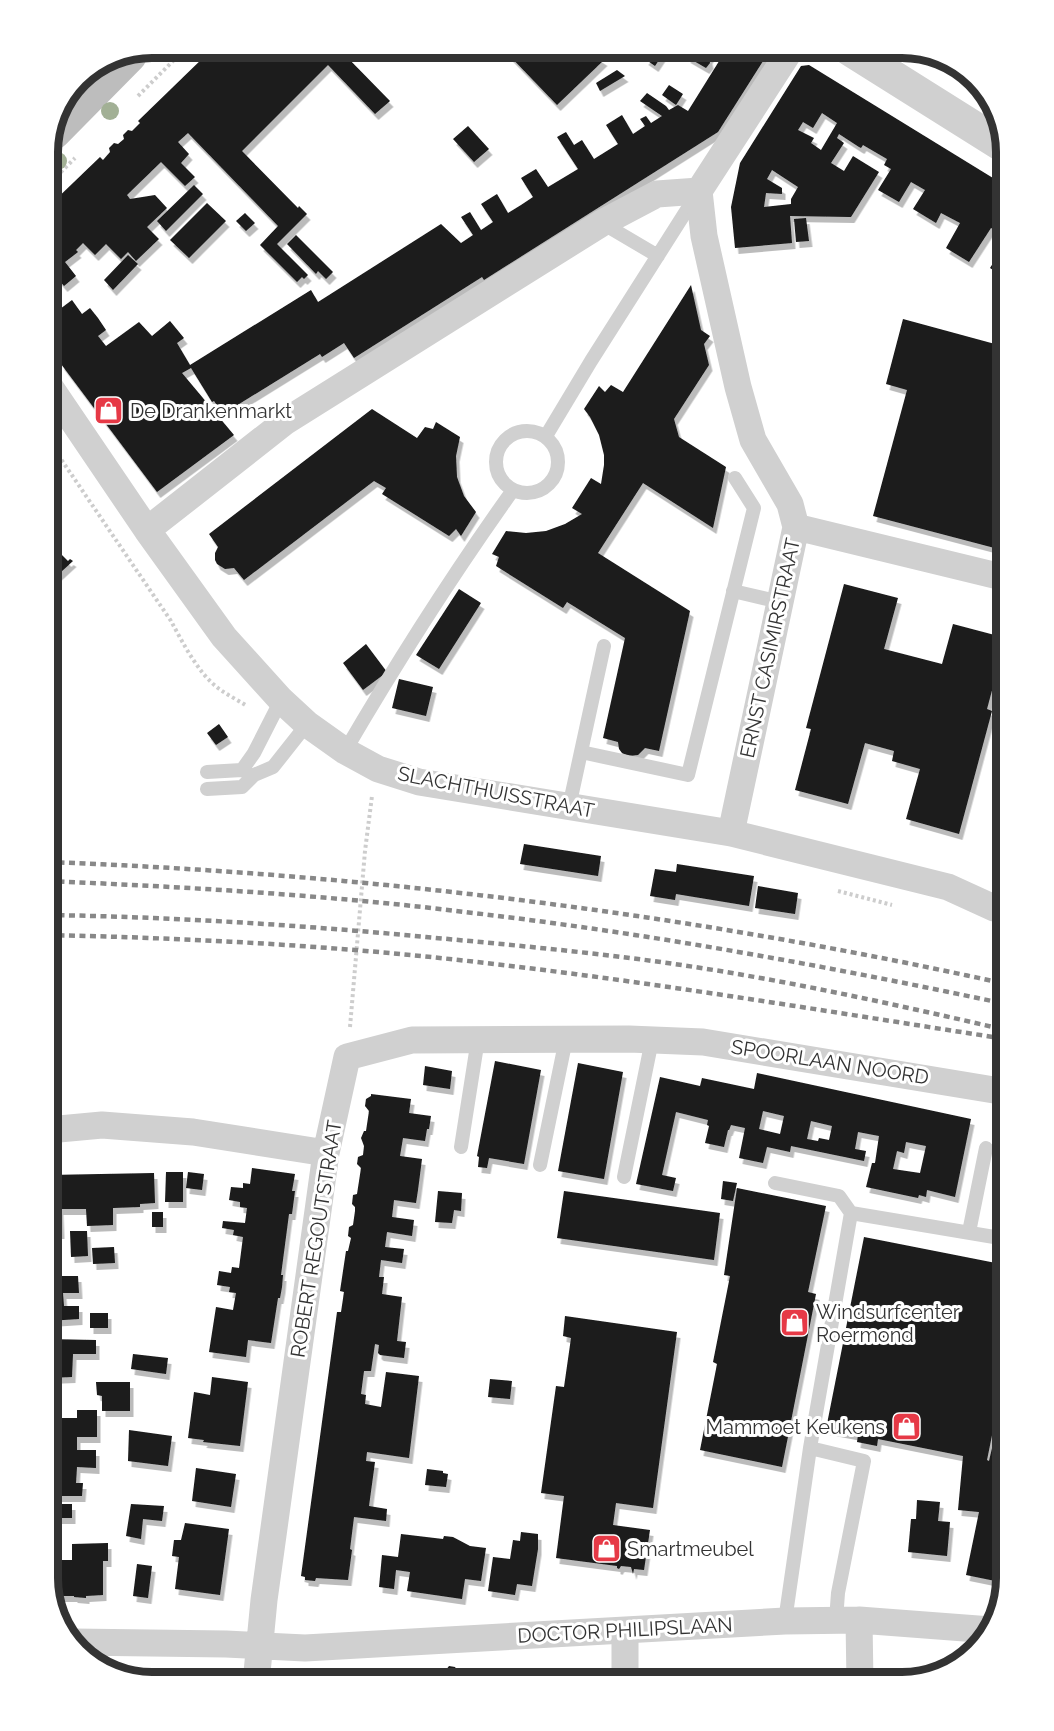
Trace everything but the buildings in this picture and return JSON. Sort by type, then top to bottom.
[{"type":"main road","points":[[64,123],[122,64]]},
{"type":"street","points":[[147,530],[286,421],[602,223],[657,194],[699,191],[785,59]]},
{"type":"street","points":[[865,59],[995,141]]},
{"type":"street","name":"ERNST CASIMIRSTRAAT","points":[[699,191],[704,236],[738,387],[753,440],[790,504],[796,527],[731,833]]},
{"type":"street","name":"SLACHTHUISSTRAAT","points":[[59,400],[147,530],[224,637],[281,700],[307,724],[345,751],[378,769],[420,782],[731,833],[948,887],[996,908]]},
{"type":"street","points":[[796,527],[996,576]]},
{"type":"street","name":"SPOORLAAN NOORD","points":[[347,1057],[412,1040],[566,1039],[703,1042],[996,1090]]},
{"type":"street","name":"ROBERT REGOUTSTRAAT","points":[[257,1672],[264,1600],[326,1153],[347,1057]]},
{"type":"street","points":[[58,1129],[102,1125],[194,1132],[326,1153]]},
{"type":"street","points":[[848,1620],[858,1672]]},
{"type":"street","name":"DOCTOR PHILIPSLAAN","points":[[83,1642],[305,1647],[785,1621],[848,1620],[981,1629]]},
{"type":"street","points":[[624,1630],[625,1672]]},
{"type":"lane","points":[[546,436],[699,191]]},
{"type":"lane","points":[[602,223],[658,256]]},
{"type":"lane","points":[[527,430],[546,436],[558,454],[556,474],[550,483],[532,493],[521,493],[503,483],[495,464],[496,453],[508,436],[527,430]]},
{"type":"lane","points":[[581,752],[688,775],[754,508],[735,478]]},
{"type":"lane","points":[[345,751],[464,560],[513,490]]},
{"type":"lane","points":[[733,591],[780,602]]},
{"type":"lane","points":[[568,807],[604,646]]},
{"type":"lane","points":[[207,772],[242,770],[254,753],[281,700]]},
{"type":"lane","points":[[207,789],[242,787],[254,775],[273,767],[307,724]]},
{"type":"lane","points":[[461,1147],[477,1039]]},
{"type":"lane","points":[[540,1165],[566,1039]]},
{"type":"lane","points":[[624,1177],[652,1040]]},
{"type":"lane","points":[[969,1232],[986,1148]]},
{"type":"lane","points":[[775,1183],[838,1196],[851,1213],[996,1237]]},
{"type":"lane","points":[[785,1621],[810,1448],[851,1213]]},
{"type":"lane","points":[[810,1448],[864,1461],[838,1593],[848,1620]]},
{"type":"path","points":[[347,1057],[372,795]]},
{"type":"railway","points":[[58,863],[289,876],[530,901],[769,937],[996,982]]},
{"type":"railway","points":[[58,882],[309,896],[533,920],[737,952],[996,1002]]},
{"type":"railway","points":[[58,915],[284,925],[625,957],[786,983],[996,1028]]},
{"type":"railway","points":[[58,935],[254,943],[459,960],[665,986],[996,1037]]},
{"type":"place","name":"De Drankenmarkt","points":[[109,411]]},
{"type":"place","name":"Windsurfcenter Roermond","points":[[795,1323]]},
{"type":"place","name":"Mammoet Keukens","points":[[906,1427]]},
{"type":"place","name":"Smartmeubel","points":[[606,1549]]}]
